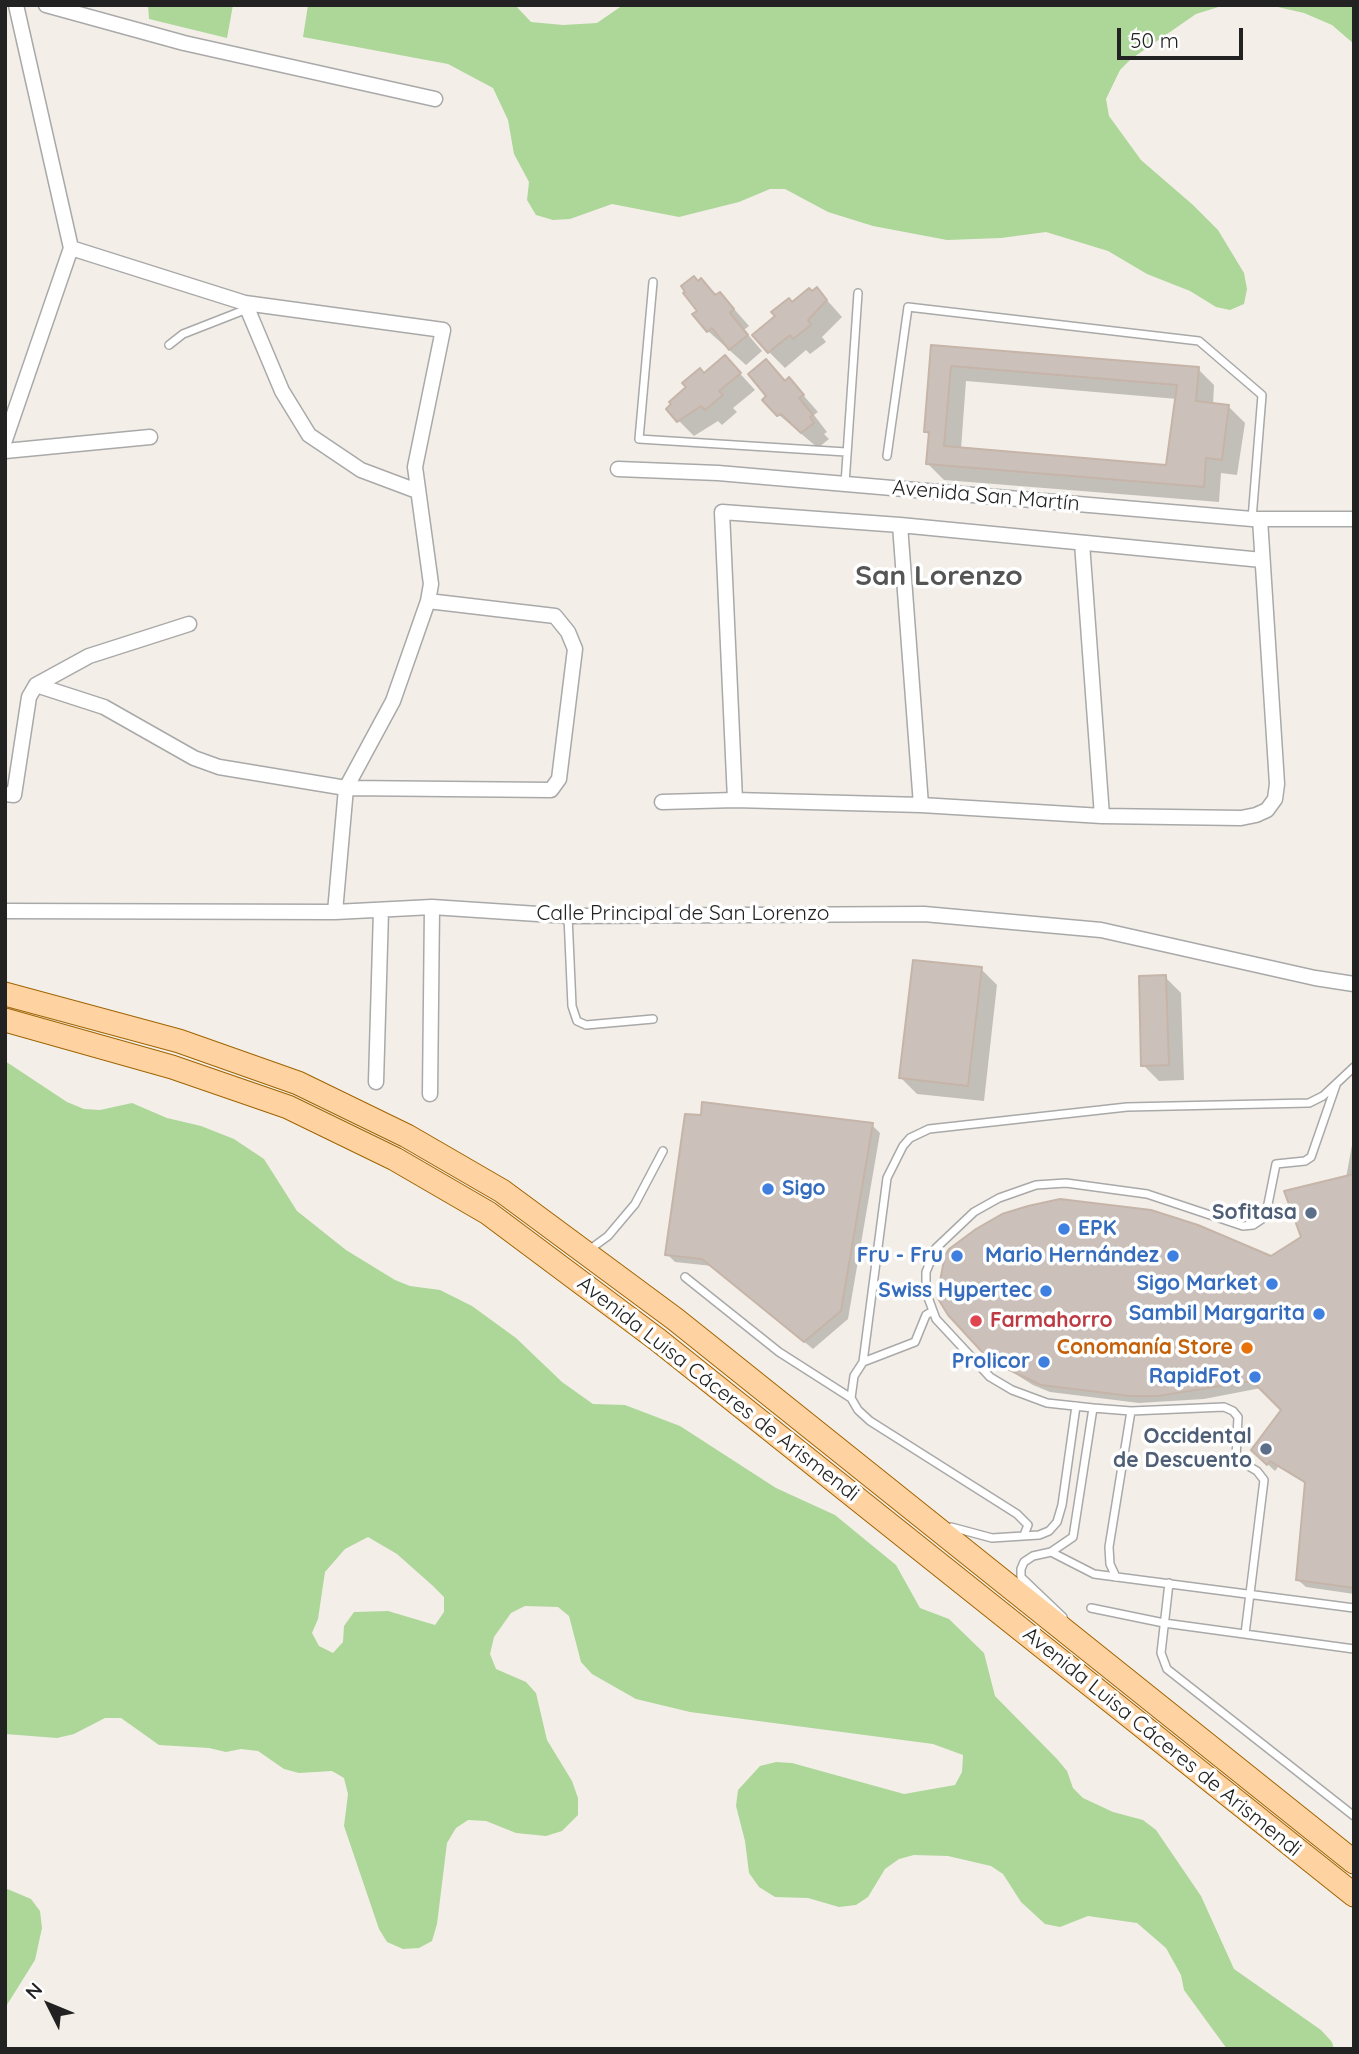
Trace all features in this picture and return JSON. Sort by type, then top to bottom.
[{"type":"main road","name":"Avenida Luisa Cáceres de Arismendi","points":[[5,993],[180,1041],[253,1066],[350,1106],[502,1191],[586,1252],[826,1441],[1354,1862]]},
{"type":"main road","name":"Avenida Luisa Cáceres de Arismendi","points":[[5,1020],[172,1066],[288,1107],[395,1158],[488,1213],[659,1340],[1354,1895]]},
{"type":"street","points":[[5,440],[71,248],[16,5]]},
{"type":"street","points":[[46,5],[184,43],[435,99]]},
{"type":"street","points":[[71,248],[246,306],[299,308],[443,330],[415,467],[431,584],[428,601],[393,701],[346,788],[335,912]]},
{"type":"street","points":[[246,306],[282,391],[309,435],[361,470],[417,491]]},
{"type":"street","points":[[5,451],[150,437]]},
{"type":"street","name":"Avenida San Martín","points":[[618,468],[845,484],[1256,519],[1354,519]]},
{"type":"street","points":[[735,800],[722,512],[900,525],[1262,560]]},
{"type":"street","points":[[662,802],[735,800],[920,805],[1102,816],[1241,818],[1268,810],[1275,799],[1276,761],[1262,560],[1256,519]]},
{"type":"street","points":[[900,525],[920,805]]},
{"type":"street","points":[[1082,543],[1102,816]]},
{"type":"street","points":[[36,685],[104,707],[194,758],[219,767],[346,788],[539,792],[551,790],[559,779],[575,649],[568,632],[555,616],[428,601]]},
{"type":"street","points":[[5,794],[14,795],[29,697],[36,685],[89,656],[189,624]]},
{"type":"street","points":[[430,1094],[432,907]]},
{"type":"street","name":"Calle Principal de San Lorenzo","points":[[5,911],[335,912],[432,907],[568,916],[924,914],[1101,930],[1315,978],[1354,984]]},
{"type":"street","points":[[376,1082],[381,911]]},
{"type":"lane","points":[[653,282],[639,439],[846,452]]},
{"type":"lane","points":[[845,484],[858,293]]},
{"type":"lane","points":[[169,345],[183,334],[246,306]]},
{"type":"lane","points":[[887,456],[908,307],[1199,341],[1262,396],[1256,519]]},
{"type":"lane","points":[[568,916],[572,1006],[578,1021],[586,1025],[653,1019]]},
{"type":"lane","points":[[851,1398],[854,1376],[863,1362],[887,1178],[897,1155],[911,1138],[929,1129],[1127,1107],[1309,1103],[1336,1085],[1354,1067]]},
{"type":"lane","points":[[1245,1634],[1264,1480],[1257,1471],[1236,1459],[1238,1417],[1224,1407],[1131,1411],[1047,1403],[1012,1390],[990,1377],[931,1312],[926,1292],[926,1272],[936,1248],[949,1232],[974,1212],[999,1198],[1036,1185],[1066,1183],[1147,1194],[1243,1226],[1252,1225],[1262,1219],[1268,1204],[1276,1164],[1305,1161],[1311,1157],[1336,1085]]},
{"type":"lane","points":[[586,1252],[608,1236],[635,1205],[663,1151]]},
{"type":"lane","points":[[685,1277],[779,1352],[851,1398],[858,1410],[870,1421],[1017,1514],[1028,1525],[1024,1535]]},
{"type":"lane","points":[[863,1362],[915,1342],[931,1312]]},
{"type":"lane","points":[[826,1441],[957,1531],[992,1538],[1039,1535],[1049,1531],[1057,1522],[1062,1505],[1076,1406]]},
{"type":"lane","points":[[1089,1650],[1056,1607],[1021,1577],[1024,1562],[1051,1552],[1073,1537],[1093,1408]]},
{"type":"lane","points":[[1116,1577],[1110,1564],[1109,1548],[1131,1411]]},
{"type":"lane","points":[[1051,1552],[1094,1574],[1354,1608]]},
{"type":"lane","points":[[1169,1583],[1161,1653],[1167,1669],[1354,1816]]},
{"type":"lane","points":[[1091,1608],[1164,1623],[1354,1649]]},
{"type":"green space","points":[[148,5],[233,5],[227,38],[149,19]]},
{"type":"green space","points":[[308,5],[515,5],[531,22],[563,25],[597,23],[623,5],[1225,5],[1196,14],[1131,59],[1120,70],[1106,99],[1109,116],[1141,160],[1218,230],[1244,273],[1247,289],[1244,304],[1230,310],[1216,307],[1190,291],[1147,274],[1108,251],[1046,232],[1001,238],[947,240],[873,226],[828,212],[785,189],[770,189],[739,202],[679,217],[612,204],[570,219],[553,220],[536,215],[527,200],[529,182],[514,154],[508,120],[493,88],[448,64],[303,37]]},
{"type":"green space","points":[[1269,5],[1354,5],[1354,44],[1332,25],[1304,13]]},
{"type":"green space","points":[[5,1061],[67,1102],[84,1109],[100,1110],[132,1103],[167,1118],[201,1126],[234,1139],[264,1159],[297,1211],[346,1250],[395,1280],[410,1286],[440,1290],[472,1306],[516,1338],[562,1382],[593,1404],[625,1405],[680,1426],[776,1488],[835,1515],[896,1565],[920,1608],[949,1619],[984,1653],[995,1696],[1057,1759],[1067,1771],[1073,1788],[1083,1798],[1113,1812],[1143,1820],[1156,1830],[1201,1896],[1234,1969],[1321,2030],[1332,2042],[1334,2049],[1227,2049],[1184,1990],[1181,1975],[1166,1948],[1137,1923],[1088,1916],[1060,1927],[1045,1924],[1021,1902],[1003,1874],[991,1866],[948,1856],[914,1855],[899,1859],[885,1869],[868,1897],[856,1905],[839,1907],[808,1898],[775,1897],[759,1887],[749,1873],[745,1841],[736,1806],[738,1790],[760,1766],[776,1762],[792,1763],[904,1794],[955,1785],[962,1772],[963,1755],[933,1744],[690,1712],[636,1699],[592,1674],[581,1662],[569,1616],[558,1607],[525,1606],[511,1613],[494,1637],[490,1654],[496,1669],[526,1682],[536,1693],[547,1740],[572,1781],[578,1798],[578,1815],[562,1831],[546,1836],[516,1833],[486,1821],[468,1820],[456,1828],[447,1843],[437,1924],[432,1941],[419,1948],[403,1949],[387,1942],[379,1929],[344,1826],[348,1794],[344,1778],[332,1771],[299,1773],[284,1769],[258,1751],[241,1749],[226,1752],[209,1748],[159,1745],[121,1718],[105,1718],[74,1734],[57,1738],[5,1734]],"holes":[[[368,1537],[397,1554],[444,1597],[444,1612],[435,1625],[388,1611],[354,1612],[344,1626],[343,1642],[333,1653],[319,1646],[312,1633],[318,1619],[325,1572],[345,1549]]]},
{"type":"green space","points":[[5,1888],[31,1899],[40,1911],[42,1928],[35,1960],[5,2008]]},
{"type":"building","points":[[694,276],[698,281],[701,278],[715,295],[720,292],[734,309],[730,313],[748,335],[729,350],[712,328],[707,332],[692,314],[697,311],[681,286]]},
{"type":"building","points":[[817,287],[827,300],[808,320],[811,325],[793,339],[790,335],[768,353],[752,335],[775,316],[771,312],[789,298],[792,302],[809,288],[812,291]]},
{"type":"building","points":[[931,345],[1199,367],[1196,401],[1229,405],[1222,460],[1206,458],[1204,487],[926,464],[929,432],[924,432]],"holes":[[[951,366],[1177,385],[1166,465],[944,446]]]},
{"type":"building","points":[[725,355],[741,373],[719,391],[723,395],[705,410],[701,406],[677,422],[666,409],[671,404],[669,402],[686,387],[682,383],[700,368],[704,373]]},
{"type":"building","points":[[766,359],[785,381],[789,377],[804,395],[799,398],[813,415],[810,417],[814,423],[801,433],[781,414],[777,416],[762,400],[766,396],[748,374]]},
{"type":"building","points":[[913,960],[982,967],[968,1086],[899,1078]]},
{"type":"building","points":[[1166,975],[1169,1065],[1141,1066],[1139,976]]},
{"type":"building","name":"Sigo","points":[[702,1102],[873,1123],[841,1311],[804,1342],[702,1259],[665,1255],[685,1114],[701,1115]]},
{"type":"building","points":[[1354,1174],[1354,1588],[1296,1580],[1305,1482],[1270,1461],[1267,1465],[1251,1450],[1281,1410],[1252,1381],[1158,1396],[1130,1396],[1041,1385],[999,1365],[983,1353],[948,1315],[937,1297],[945,1255],[949,1249],[1002,1214],[1028,1206],[1060,1199],[1151,1210],[1198,1225],[1271,1256],[1301,1237],[1284,1191]]},
{"type":"place","name":"Sigo","points":[[768,1189]]},
{"type":"place","name":"Sofitasa","points":[[1311,1213]]},
{"type":"place","name":"EPK","points":[[1064,1229]]},
{"type":"place","name":"Fru - Fru","points":[[957,1256]]},
{"type":"place","name":"Mario Hernández","points":[[1173,1256]]},
{"type":"place","name":"Sigo Market","points":[[1272,1284]]},
{"type":"place","name":"Swiss Hypertec","points":[[1046,1291]]},
{"type":"place","name":"Sambil Margarita","points":[[1319,1314]]},
{"type":"place","name":"Farmahorro","points":[[976,1321]]},
{"type":"place","name":"Conomanía Store","points":[[1247,1348]]},
{"type":"place","name":"Prolicor","points":[[1044,1362]]},
{"type":"place","name":"RapidFot","points":[[1255,1377]]},
{"type":"place","name":"Occidental de Descuento","points":[[1266,1449]]},
{"type":"district","name":"San Lorenzo","points":[[939,577]]}]
